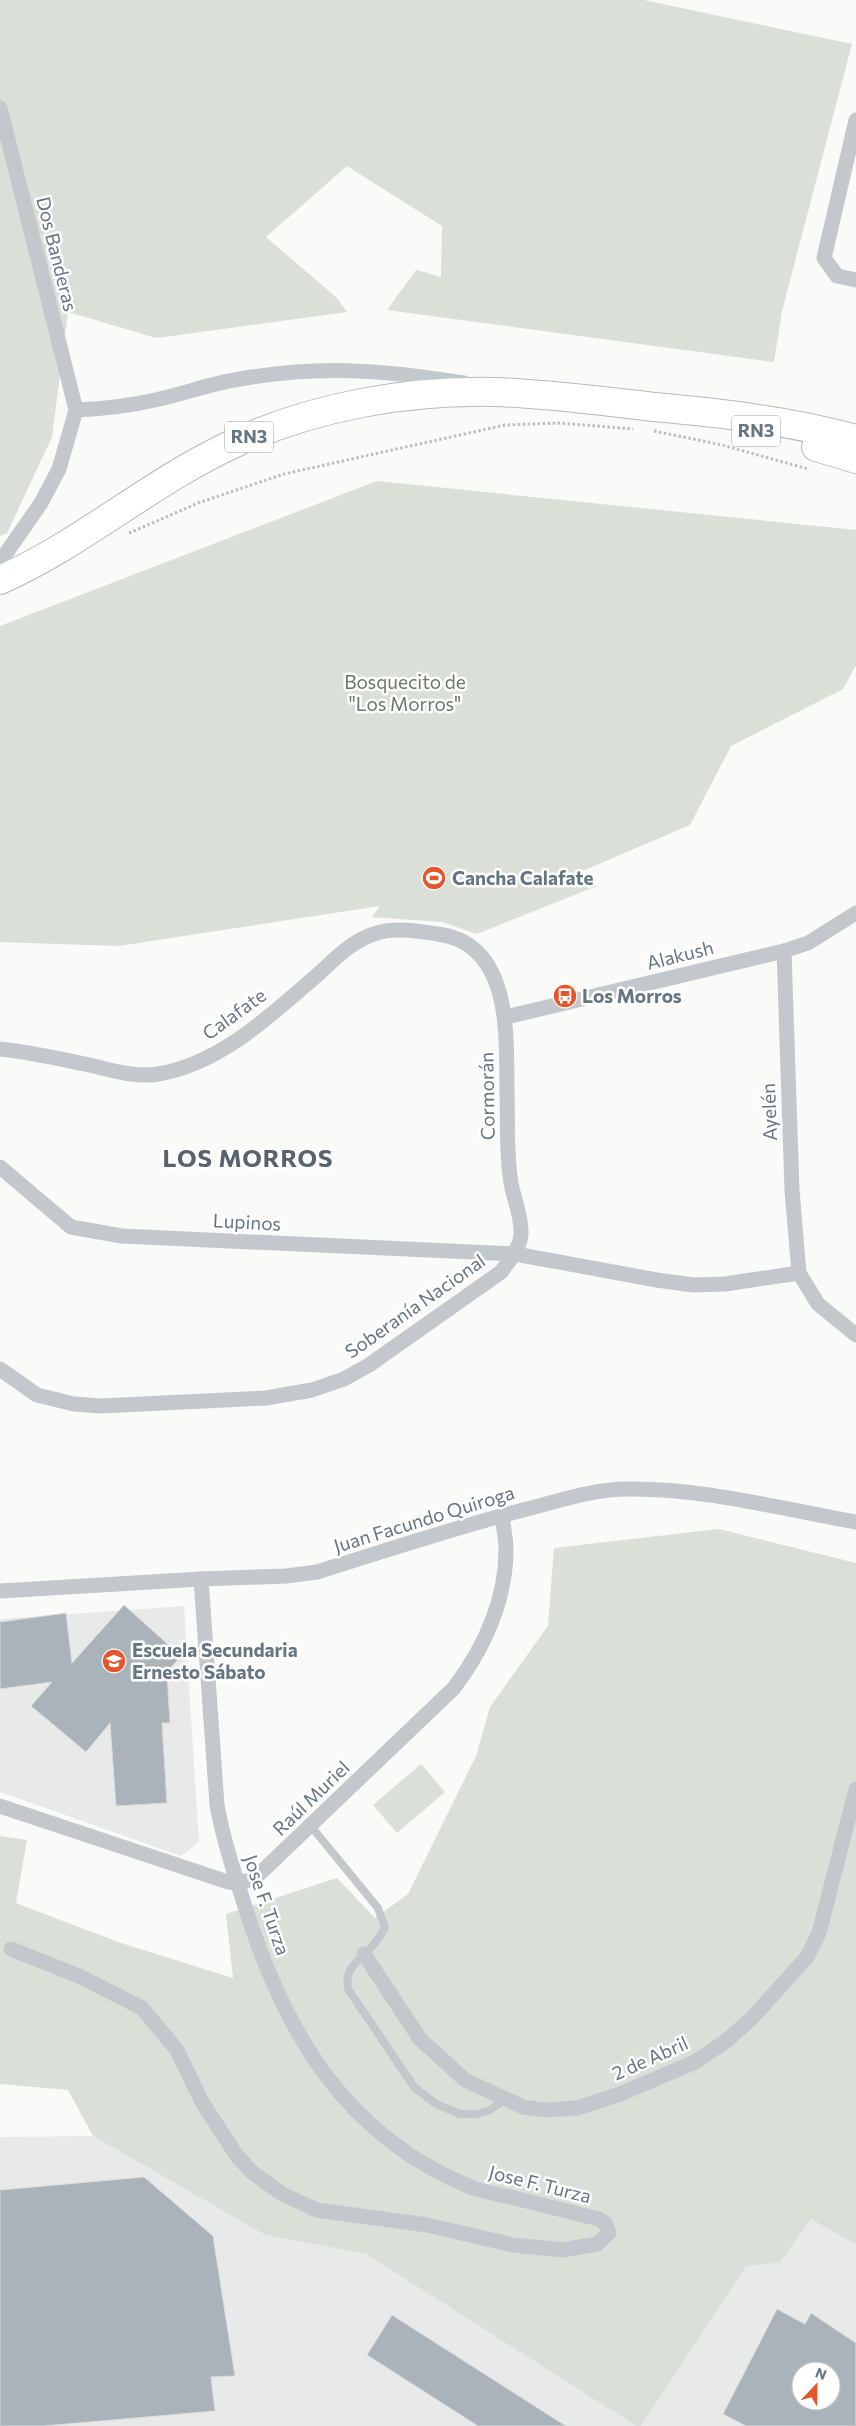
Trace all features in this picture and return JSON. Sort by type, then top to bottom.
[{"type":"highway","name":"RN3","points":[[0,580],[73,542],[200,460],[275,426],[314,414],[402,397],[452,393],[532,394],[650,422],[856,458]]},
{"type":"highway","name":"RN3","points":[[650,422],[779,421],[856,439]]},
{"type":"street","name":"Dos Banderas","points":[[0,108],[76,410]]},
{"type":"street","points":[[856,120],[853,142],[824,258],[837,276],[856,280]]},
{"type":"street","points":[[0,562],[41,503],[59,469],[76,410],[126,406],[241,378],[288,372],[345,370],[404,373],[532,394]]},
{"type":"street","name":"Alakush","points":[[506,1017],[784,951],[808,943],[856,913]]},
{"type":"street","name":"Calafate","points":[[0,1048],[137,1075],[158,1074],[197,1063],[217,1054],[266,1018],[346,949],[374,934],[412,930],[447,935],[470,945]]},
{"type":"street","name":"Cormorán","points":[[470,945],[484,959],[496,980],[506,1017],[508,1148],[511,1183],[520,1218],[521,1236],[515,1254]]},
{"type":"street","name":"Ayelén","points":[[784,951],[792,1190],[799,1273]]},
{"type":"street","name":"Lupinos","points":[[0,1167],[58,1218],[71,1227],[88,1231],[122,1236],[515,1254]]},
{"type":"street","points":[[515,1254],[657,1280],[693,1284],[725,1284],[799,1273],[818,1304],[856,1335]]},
{"type":"street","name":"Soberanía Nacional","points":[[0,1369],[37,1395],[74,1404],[101,1406],[266,1398],[312,1390],[344,1379],[369,1365],[501,1272],[515,1254]]},
{"type":"street","name":"Juan Facundo Quiroga","points":[[0,1591],[200,1579],[286,1576],[317,1572],[502,1515],[580,1495],[623,1489],[722,1498],[856,1522]]},
{"type":"street","name":"Raúl Muriel","points":[[238,1883],[254,1879],[454,1688],[468,1669],[493,1622],[501,1592],[506,1549],[502,1515]]},
{"type":"street","name":"Jose F. Turza","points":[[11,1948],[79,1976],[142,2008],[177,2050],[202,2102],[237,2156],[253,2173],[282,2194],[317,2210],[427,2225],[513,2245],[562,2250],[597,2244],[606,2238],[609,2233],[606,2223],[599,2219],[474,2188],[411,2157],[374,2128],[335,2090],[306,2048],[289,2019],[255,1941],[222,1835],[217,1805],[200,1579]]},
{"type":"street","name":"2 de Abril","points":[[364,1954],[420,2039],[465,2080],[504,2100],[523,2107],[545,2110],[577,2108],[620,2094],[695,2062],[732,2036],[751,2019],[807,1957],[819,1933],[856,1789]]},
{"type":"street","points":[[0,1806],[228,1882],[238,1883]]},
{"type":"lane","points":[[310,1825],[378,1908],[384,1921],[385,1928],[374,1945],[351,1967],[346,1979],[348,1989],[414,2088],[436,2104],[460,2114],[477,2114],[490,2110],[504,2100]]},
{"type":"path","points":[[121,536],[198,503],[284,474],[505,425],[650,422],[722,445],[818,472]]},
{"type":"shaded area","points":[[184,1606],[199,1842],[181,1856],[0,1792],[0,1619]]},
{"type":"shaded area","points":[[93,2136],[265,2235],[366,2254],[636,2426],[0,2426],[0,2137]]},
{"type":"shaded area","points":[[811,2219],[856,2245],[856,2426],[641,2426],[734,2267],[780,2263]]},
{"type":"green space","points":[[0,0],[644,0],[852,44],[782,311],[774,362],[387,310],[416,270],[441,277],[442,226],[347,166],[266,237],[337,298],[347,312],[156,338],[68,312],[52,437],[7,533],[0,536]]},
{"type":"green space","name":"Bosquecito de \"Los Morros\"","points":[[377,481],[856,530],[856,665],[843,689],[731,746],[690,825],[573,875],[597,886],[477,934],[442,922],[372,917],[380,906],[119,946],[0,942],[0,626]]},
{"type":"green space","points":[[719,1529],[856,1563],[856,2245],[811,2219],[780,2263],[746,2266],[641,2426],[636,2426],[366,2254],[265,2235],[93,2136],[68,2090],[0,2084],[0,1836],[27,1840],[16,1903],[118,1942],[233,1978],[226,1914],[337,1878],[375,1918],[408,1894],[476,1756],[490,1707],[548,1626],[554,1548]]},
{"type":"green space","points":[[421,1764],[445,1792],[397,1833],[373,1805]]},
{"type":"building","points":[[124,1605],[181,1656],[167,1672],[170,1723],[162,1723],[167,1803],[116,1806],[110,1723],[86,1752],[31,1706],[52,1682],[0,1689],[0,1622],[66,1613],[72,1663]]},
{"type":"building","points":[[144,2177],[213,2236],[235,2376],[211,2377],[215,2411],[44,2426],[0,2426],[0,2190]]},
{"type":"building","points":[[777,2309],[805,2324],[811,2313],[856,2343],[856,2426],[746,2426],[723,2414]]},
{"type":"building","points":[[392,2315],[566,2426],[478,2426],[367,2355]]},
{"type":"place","name":"Cancha Calafate","points":[[434,878]]},
{"type":"place","name":"Los Morros","points":[[565,996]]},
{"type":"place","name":"Escuela Secundaria Ernesto Sábato","points":[[114,1661]]},
{"type":"district","name":"LOS MORROS","points":[[248,1159]]}]
